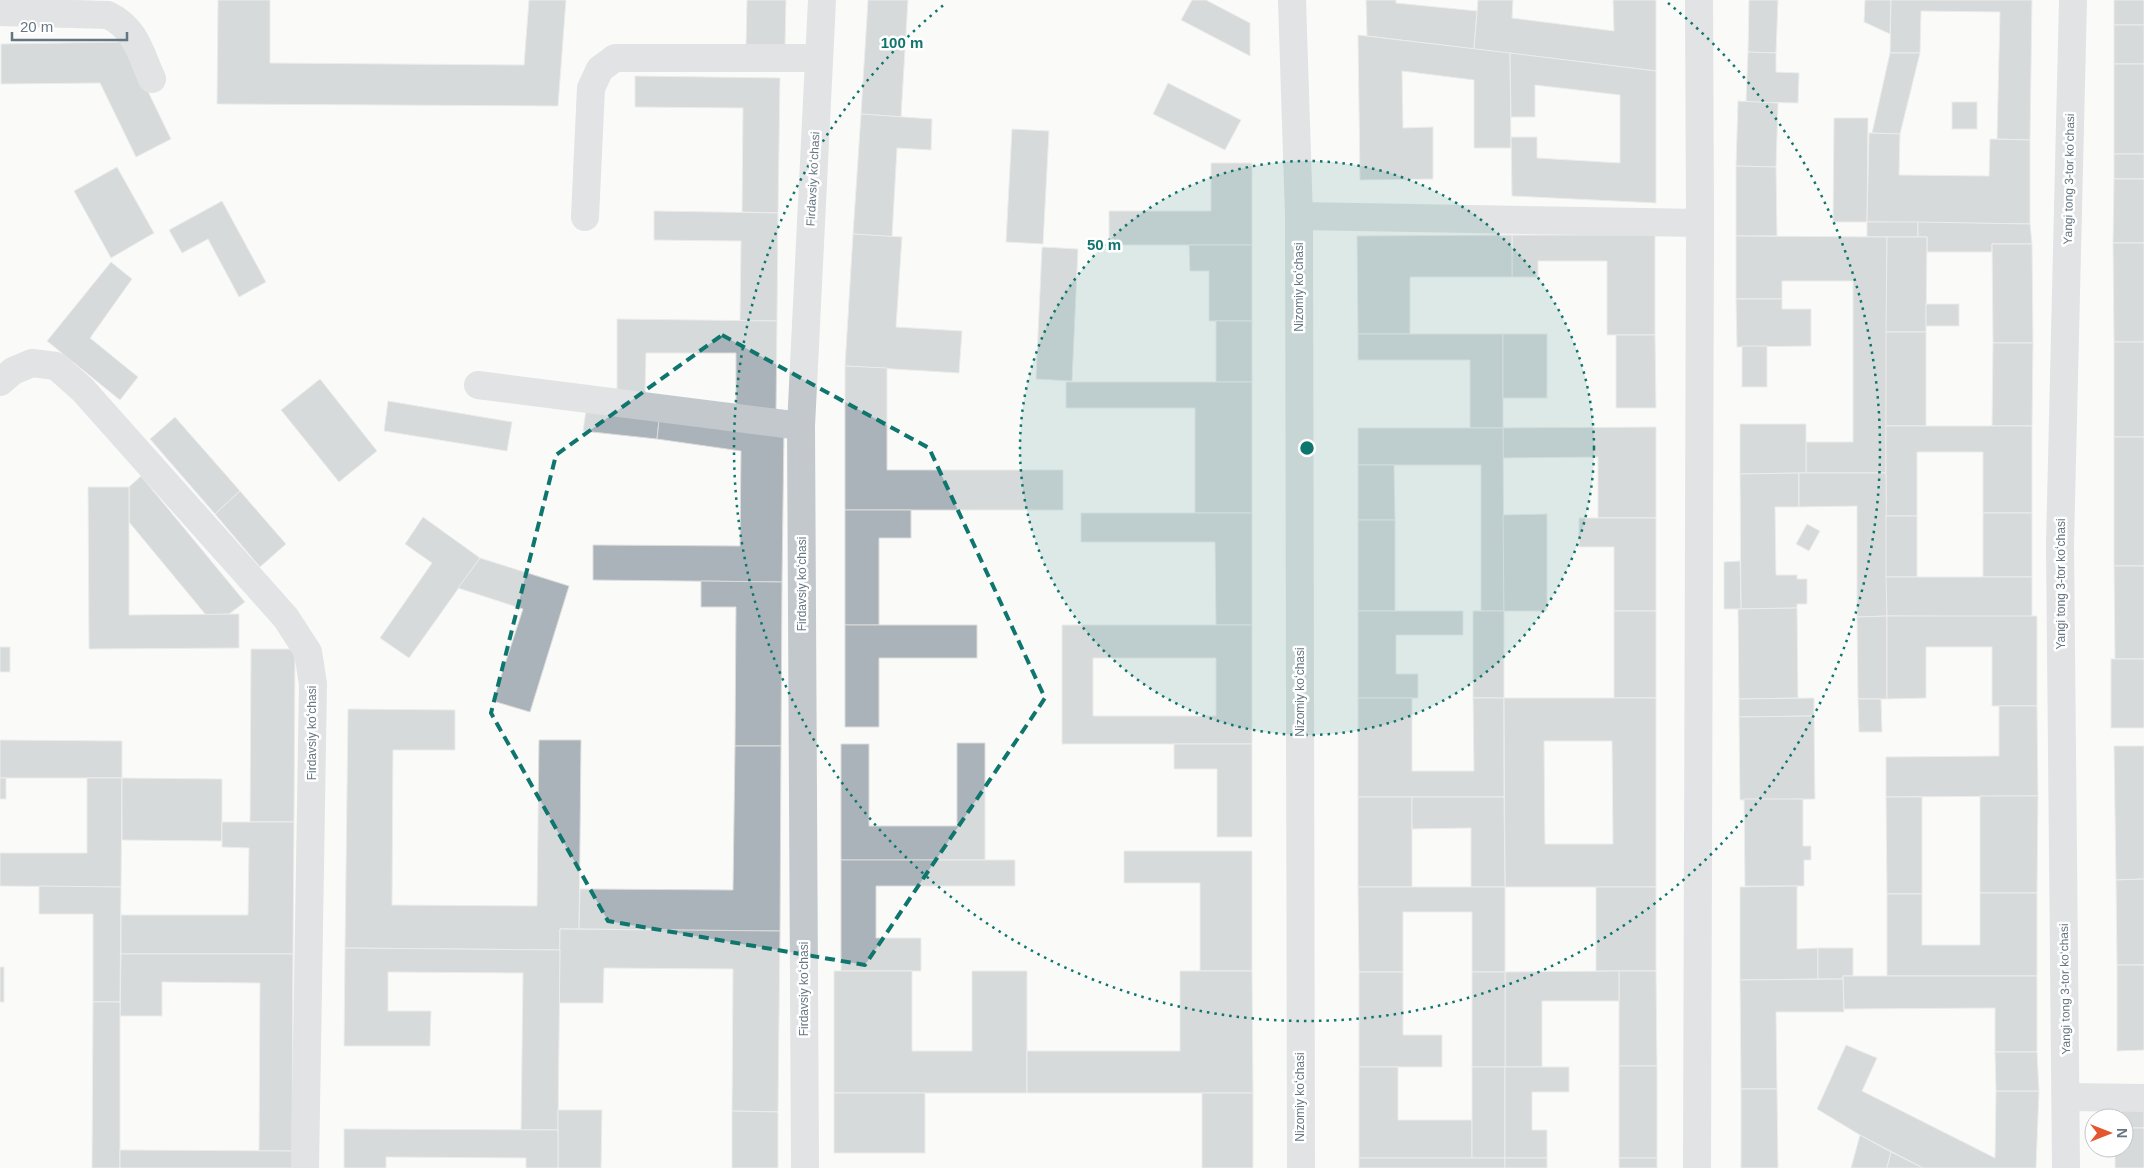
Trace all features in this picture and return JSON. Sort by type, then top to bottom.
[{"type":"street","name":"Firdavsiy koʻchasi","points":[[805,1168],[801,426],[822,0]]},
{"type":"street","name":"Nizomiy koʻchasi","points":[[1292,0],[1299,216],[1300,1168]]},
{"type":"street","points":[[1697,1168],[1699,0]]},
{"type":"street","name":"Yangi tong 3-tor koʻchasi","points":[[2066,1168],[2067,1097],[2060,544],[2073,0]]},
{"type":"street","points":[[0,12],[108,15],[120,21],[129,29],[152,78]]},
{"type":"street","points":[[585,217],[591,88],[600,69],[615,58],[818,58]]},
{"type":"street","points":[[1299,216],[1700,223]]},
{"type":"street","name":"Firdavsiy koʻchasi","points":[[0,382],[13,371],[32,363],[56,366],[83,390],[286,618],[308,652],[313,684],[305,1168]]},
{"type":"street","points":[[478,385],[801,426]]},
{"type":"street","points":[[2067,1097],[2144,1098]]},
{"type":"highlighted area","points":[[722,335],[929,448],[1045,698],[865,965],[608,921],[491,713],[556,455]]},
{"type":"building","points":[[218,0],[270,0],[270,63],[524,65],[529,0],[566,0],[558,106],[217,104]]},
{"type":"building","points":[[747,0],[786,0],[785,46],[746,45]]},
{"type":"building","points":[[868,0],[908,0],[901,117],[861,114]]},
{"type":"building","points":[[1192,0],[1206,0],[1250,23],[1250,56],[1181,20]]},
{"type":"building","points":[[1366,0],[1396,0],[1396,3],[1477,11],[1474,49],[1367,36]]},
{"type":"building","points":[[1478,0],[1513,0],[1512,18],[1614,31],[1613,0],[1656,0],[1656,71],[1474,49]]},
{"type":"building","points":[[1749,0],[1778,0],[1776,53],[1748,52]]},
{"type":"building","points":[[1865,0],[1891,0],[1890,34],[1864,22]]},
{"type":"building","points":[[1891,0],[2032,0],[2030,140],[1997,139],[2000,12],[1921,11],[1920,53],[1890,53]]},
{"type":"building","points":[[2114,0],[2144,0],[2144,25],[2114,25]]},
{"type":"building","points":[[2114,25],[2144,25],[2144,64],[2114,64]]},
{"type":"building","points":[[1358,35],[1510,53],[1511,148],[1474,148],[1474,80],[1402,71],[1403,128],[1433,127],[1433,179],[1360,180]]},
{"type":"building","points":[[124,42],[171,139],[136,157],[100,83],[1,84],[1,44]]},
{"type":"building","points":[[1748,52],[1776,53],[1776,72],[1799,73],[1798,103],[1746,102]]},
{"type":"building","points":[[1510,53],[1656,71],[1656,203],[1512,196],[1511,137],[1537,137],[1537,158],[1620,163],[1620,95],[1535,85],[1535,117],[1511,117]]},
{"type":"building","points":[[1890,53],[1920,53],[1900,134],[1872,133]]},
{"type":"building","points":[[2114,64],[2144,64],[2144,154],[2114,154]]},
{"type":"building","points":[[635,76],[780,78],[778,213],[742,212],[743,108],[635,107]]},
{"type":"building","points":[[1168,83],[1241,120],[1225,150],[1153,114]]},
{"type":"building","points":[[1738,101],[1778,103],[1776,167],[1736,166]]},
{"type":"building","points":[[1952,102],[1977,102],[1977,129],[1952,129]]},
{"type":"building","points":[[861,114],[932,119],[931,150],[897,148],[892,237],[853,234]]},
{"type":"building","points":[[1834,118],[1868,118],[1867,222],[1833,222]]},
{"type":"building","points":[[1012,129],[1049,131],[1043,244],[1006,242]]},
{"type":"building","points":[[1869,133],[1900,134],[1899,175],[1989,176],[1990,139],[2030,140],[2030,224],[1867,222]]},
{"type":"building","points":[[2114,154],[2144,154],[2144,179],[2114,179]]},
{"type":"building","points":[[1211,163],[1252,163],[1252,245],[1109,245],[1109,211],[1211,211]]},
{"type":"building","points":[[1736,166],[1776,167],[1777,236],[1736,236]]},
{"type":"building","points":[[117,167],[154,233],[111,258],[74,191]]},
{"type":"building","points":[[2114,179],[2144,179],[2144,243],[2113,243]]},
{"type":"building","points":[[222,201],[266,282],[239,297],[208,239],[182,253],[169,230]]},
{"type":"building","points":[[654,211],[778,213],[777,321],[740,321],[741,241],[654,240]]},
{"type":"building","points":[[1867,222],[1918,222],[1918,237],[1867,237]]},
{"type":"building","points":[[1918,222],[2030,224],[2032,244],[1992,244],[1992,252],[1927,252],[1927,237],[1918,237]]},
{"type":"building","points":[[853,234],[902,237],[896,327],[962,331],[959,373],[845,366]]},
{"type":"building","points":[[1512,235],[1655,235],[1655,335],[1607,335],[1607,261],[1538,261],[1538,277],[1512,277]]},
{"type":"building","points":[[1512,235],[1512,277],[1410,277],[1410,334],[1358,334],[1357,236]]},
{"type":"building","points":[[1736,236],[1887,237],[1886,473],[1806,473],[1806,442],[1853,442],[1853,281],[1782,281],[1782,299],[1736,299]]},
{"type":"building","points":[[1887,237],[1927,237],[1926,332],[1886,332]]},
{"type":"building","points":[[2113,243],[2144,243],[2144,342],[2114,342]]},
{"type":"building","points":[[1992,244],[2032,244],[2033,343],[1993,343]]},
{"type":"building","points":[[1189,245],[1252,245],[1252,321],[1209,321],[1209,271],[1190,271]]},
{"type":"building","points":[[1042,247],[1078,249],[1072,381],[1036,379]]},
{"type":"building","points":[[111,262],[132,279],[90,338],[138,377],[120,400],[47,341]]},
{"type":"building","points":[[1736,299],[1782,299],[1782,309],[1811,309],[1811,346],[1737,347]]},
{"type":"building","points":[[1926,304],[1959,304],[1959,326],[1926,326]]},
{"type":"building","points":[[617,319],[777,321],[776,410],[736,410],[736,353],[646,353],[645,393],[617,393]]},
{"type":"building","points":[[1216,321],[1252,321],[1252,382],[1216,382]]},
{"type":"building","points":[[1886,332],[1926,332],[1926,426],[1886,426]]},
{"type":"building","points":[[1358,334],[1503,334],[1503,428],[1470,428],[1470,360],[1358,360]]},
{"type":"building","points":[[1503,334],[1547,334],[1547,398],[1503,398]]},
{"type":"building","points":[[1616,335],[1655,335],[1656,408],[1616,408]]},
{"type":"building","points":[[2114,342],[2144,342],[2144,437],[2114,437]]},
{"type":"building","points":[[1993,343],[2033,343],[2032,426],[1992,426]]},
{"type":"building","points":[[1742,346],[1767,346],[1767,387],[1742,387]]},
{"type":"building","points":[[845,366],[887,368],[887,470],[1063,470],[1063,510],[845,510]]},
{"type":"building","points":[[320,379],[377,451],[339,482],[281,410]]},
{"type":"building","points":[[1066,382],[1252,382],[1252,513],[1195,513],[1195,408],[1066,408]]},
{"type":"building","points":[[388,401],[512,422],[507,451],[384,431]]},
{"type":"building","points":[[587,403],[660,411],[657,439],[583,431]]},
{"type":"building","points":[[660,411],[784,428],[782,582],[593,580],[593,545],[740,546],[741,451],[657,439]]},
{"type":"building","points":[[175,417],[240,491],[215,514],[150,439]]},
{"type":"building","points":[[1740,424],[1806,424],[1806,473],[1740,474]]},
{"type":"building","points":[[1886,426],[2032,426],[2032,513],[1983,513],[1983,452],[1917,452],[1917,516],[1886,516]]},
{"type":"building","points":[[1656,427],[1656,518],[1598,518],[1598,457],[1503,458],[1503,428]]},
{"type":"building","points":[[1358,428],[1503,428],[1504,611],[1481,611],[1481,465],[1358,465]]},
{"type":"building","points":[[2114,437],[2144,437],[2144,566],[2114,566]]},
{"type":"building","points":[[1358,465],[1394,465],[1395,520],[1358,520]]},
{"type":"building","points":[[1799,473],[1799,507],[1775,507],[1776,575],[1797,575],[1797,579],[1807,579],[1807,604],[1797,604],[1797,608],[1741,609],[1740,474]]},
{"type":"building","points":[[1799,473],[1886,473],[1887,616],[1857,617],[1857,506],[1799,507]]},
{"type":"building","points":[[141,476],[245,602],[229,614],[206,615],[129,522],[129,487]]},
{"type":"building","points":[[88,487],[129,487],[129,615],[239,614],[239,648],[89,649]]},
{"type":"building","points":[[240,491],[286,544],[260,567],[215,514]]},
{"type":"building","points":[[845,510],[911,510],[911,538],[879,538],[879,625],[845,625]]},
{"type":"building","points":[[1081,513],[1252,513],[1252,625],[1216,625],[1215,542],[1081,542]]},
{"type":"building","points":[[1983,513],[2032,513],[2032,577],[1983,577]]},
{"type":"building","points":[[1547,514],[1547,611],[1504,611],[1503,515]]},
{"type":"building","points":[[1886,516],[1917,516],[1917,577],[1886,577]]},
{"type":"building","points":[[423,517],[480,558],[409,658],[380,638],[432,563],[405,544]]},
{"type":"building","points":[[1579,518],[1656,518],[1656,611],[1614,611],[1614,547],[1579,547]]},
{"type":"building","points":[[1358,520],[1395,520],[1395,611],[1358,611]]},
{"type":"building","points":[[1807,524],[1820,531],[1809,551],[1796,544]]},
{"type":"building","points":[[480,558],[569,586],[530,712],[493,701],[523,609],[458,588]]},
{"type":"building","points":[[1740,561],[1741,609],[1724,609],[1724,562]]},
{"type":"building","points":[[2114,566],[2144,566],[2144,659],[2115,659]]},
{"type":"building","points":[[1886,577],[2032,577],[2032,617],[1887,616]]},
{"type":"building","points":[[701,581],[782,582],[781,746],[735,746],[736,607],[701,607]]},
{"type":"building","points":[[1797,608],[1798,698],[1739,699],[1738,609]]},
{"type":"building","points":[[1358,611],[1463,611],[1463,635],[1396,635],[1396,674],[1418,674],[1418,698],[1358,698]]},
{"type":"building","points":[[1473,611],[1504,611],[1504,698],[1473,698]]},
{"type":"building","points":[[1614,611],[1656,611],[1656,698],[1614,698]]},
{"type":"building","points":[[1887,616],[1887,699],[1858,699],[1857,617]]},
{"type":"building","points":[[1887,616],[2037,616],[2037,706],[1992,706],[1992,647],[1926,647],[1926,698],[1887,699]]},
{"type":"building","points":[[845,625],[977,625],[977,658],[879,658],[879,727],[845,727]]},
{"type":"building","points":[[1062,625],[1252,625],[1252,744],[1062,744]],"holes":[[[1093,658],[1216,658],[1216,716],[1093,716]]]},
{"type":"building","points":[[0,647],[10,647],[10,672],[0,672]]},
{"type":"building","points":[[251,649],[295,649],[294,822],[250,822]]},
{"type":"building","points":[[2111,659],[2144,659],[2144,728],[2111,728]]},
{"type":"building","points":[[1358,698],[1412,698],[1412,771],[1474,771],[1473,698],[1504,698],[1504,797],[1358,797]]},
{"type":"building","points":[[1504,698],[1656,698],[1656,887],[1505,887]],"holes":[[[1544,741],[1612,741],[1613,844],[1545,844]]]},
{"type":"building","points":[[1814,698],[1814,716],[1739,717],[1739,699]]},
{"type":"building","points":[[1858,699],[1881,699],[1882,732],[1859,732]]},
{"type":"building","points":[[1999,706],[2037,706],[2038,796],[1886,797],[1886,757],[1999,756]]},
{"type":"building","points":[[348,709],[455,710],[455,750],[393,750],[392,905],[537,906],[539,740],[581,740],[579,929],[560,929],[560,950],[345,948]]},
{"type":"building","points":[[1814,716],[1815,799],[1740,800],[1739,717]]},
{"type":"building","points":[[0,740],[122,741],[122,778],[0,778]]},
{"type":"building","points":[[957,743],[985,743],[985,860],[841,860],[841,744],[869,744],[869,826],[957,826]]},
{"type":"building","points":[[1174,744],[1252,744],[1252,837],[1217,837],[1217,769],[1174,769]]},
{"type":"building","points":[[735,746],[781,746],[780,931],[579,929],[580,889],[733,890]]},
{"type":"building","points":[[2114,746],[2144,746],[2144,879],[2116,880]]},
{"type":"building","points":[[0,778],[6,778],[6,799],[0,799]]},
{"type":"building","points":[[87,778],[122,778],[121,887],[0,886],[0,853],[87,853]]},
{"type":"building","points":[[122,778],[222,779],[222,841],[122,840]]},
{"type":"building","points":[[1980,796],[2038,796],[2037,893],[1980,893]]},
{"type":"building","points":[[1358,797],[1412,797],[1412,887],[1358,887]]},
{"type":"building","points":[[1412,797],[1504,797],[1505,887],[1471,887],[1471,828],[1412,829]]},
{"type":"building","points":[[1886,797],[1922,797],[1922,894],[1887,894]]},
{"type":"building","points":[[1744,799],[1803,799],[1803,846],[1811,846],[1811,860],[1804,860],[1804,886],[1745,886]]},
{"type":"building","points":[[222,822],[294,822],[293,954],[121,954],[121,915],[248,915],[249,848],[222,847]]},
{"type":"building","points":[[1124,851],[1252,851],[1252,971],[1200,971],[1200,883],[1124,883]]},
{"type":"building","points":[[841,860],[1015,860],[1015,886],[876,886],[876,938],[921,938],[921,971],[841,971]]},
{"type":"building","points":[[2144,879],[2144,965],[2117,965],[2116,880]]},
{"type":"building","points":[[39,886],[121,887],[120,1002],[93,1002],[93,914],[39,914]]},
{"type":"building","points":[[1797,886],[1797,949],[1818,948],[1818,979],[1740,980],[1740,887]]},
{"type":"building","points":[[1358,887],[1505,887],[1505,972],[1472,972],[1472,912],[1403,912],[1403,972],[1359,972]]},
{"type":"building","points":[[1596,887],[1656,887],[1656,971],[1596,971]]},
{"type":"building","points":[[1980,893],[2037,893],[2037,976],[1887,976],[1887,894],[1922,894],[1922,945],[1980,945]]},
{"type":"building","points":[[560,929],[780,931],[778,1112],[732,1111],[733,969],[604,968],[603,1003],[559,1003]]},
{"type":"building","points":[[345,948],[560,950],[558,1130],[521,1130],[523,973],[388,972],[388,1011],[431,1011],[430,1046],[344,1046]]},
{"type":"building","points":[[1818,948],[1853,948],[1853,976],[1843,976],[1843,979],[1818,979]]},
{"type":"building","points":[[121,954],[293,954],[292,1151],[259,1151],[260,983],[162,982],[162,1016],[120,1016]]},
{"type":"building","points":[[2117,965],[2144,965],[2144,1050],[2117,1051]]},
{"type":"building","points":[[0,967],[4,967],[4,1002],[0,1002]]},
{"type":"building","points":[[834,971],[912,971],[912,1051],[972,1051],[972,971],[1027,971],[1027,1093],[834,1093]]},
{"type":"building","points":[[1180,971],[1252,971],[1253,1093],[1027,1093],[1027,1051],[1180,1051]]},
{"type":"building","points":[[1619,971],[1656,971],[1657,1066],[1619,1066]]},
{"type":"building","points":[[1619,971],[1619,1001],[1542,1001],[1542,1067],[1505,1067],[1505,972]]},
{"type":"building","points":[[1359,972],[1403,972],[1403,1035],[1442,1035],[1442,1067],[1359,1067]]},
{"type":"building","points":[[1472,972],[1505,972],[1505,1067],[1472,1067]]},
{"type":"building","points":[[1843,976],[2037,976],[2037,1052],[1995,1052],[1995,1008],[1844,1009]]},
{"type":"building","points":[[1843,979],[1844,1012],[1776,1012],[1777,1089],[1741,1089],[1740,980]]},
{"type":"building","points":[[93,1002],[120,1002],[120,1168],[92,1168]]},
{"type":"building","points":[[1846,1045],[1877,1058],[1862,1091],[1995,1158],[1996,1091],[2039,1091],[2036,1168],[1923,1168],[1860,1135],[1817,1109]]},
{"type":"building","points":[[1995,1052],[2037,1052],[2039,1091],[1996,1091]]},
{"type":"building","points":[[1619,1066],[1657,1066],[1657,1158],[1619,1158]]},
{"type":"building","points":[[1359,1067],[1398,1067],[1398,1120],[1472,1120],[1472,1158],[1359,1158]]},
{"type":"building","points":[[1472,1067],[1505,1067],[1505,1158],[1472,1158]]},
{"type":"building","points":[[1505,1067],[1569,1067],[1569,1092],[1532,1092],[1532,1130],[1547,1130],[1547,1158],[1505,1158]]},
{"type":"building","points":[[1741,1089],[1777,1089],[1778,1168],[1741,1168]]},
{"type":"building","points":[[834,1093],[925,1093],[925,1153],[834,1153]]},
{"type":"building","points":[[1202,1093],[1253,1093],[1253,1168],[1202,1168]]},
{"type":"building","points":[[2144,1107],[2144,1128],[2134,1128],[2134,1108],[2121,1108]]},
{"type":"building","points":[[558,1110],[602,1110],[601,1168],[558,1168]]},
{"type":"building","points":[[732,1111],[778,1112],[778,1168],[732,1168]]},
{"type":"building","points":[[2134,1128],[2144,1128],[2144,1168],[2115,1168],[2115,1158],[2134,1158]]},
{"type":"building","points":[[344,1129],[558,1130],[558,1168],[526,1168],[526,1158],[386,1157],[386,1168],[344,1168]]},
{"type":"building","points":[[1860,1135],[1891,1152],[1887,1168],[1851,1168]]},
{"type":"building","points":[[120,1150],[292,1151],[292,1168],[120,1168]]},
{"type":"building","points":[[1891,1152],[1923,1168],[1887,1168]]},
{"type":"building","points":[[1359,1158],[1505,1158],[1505,1168],[1359,1168]]},
{"type":"building","points":[[1505,1158],[1547,1158],[1547,1168],[1505,1168]]},
{"type":"building","points":[[1619,1158],[1657,1158],[1657,1168],[1619,1168]]}]
